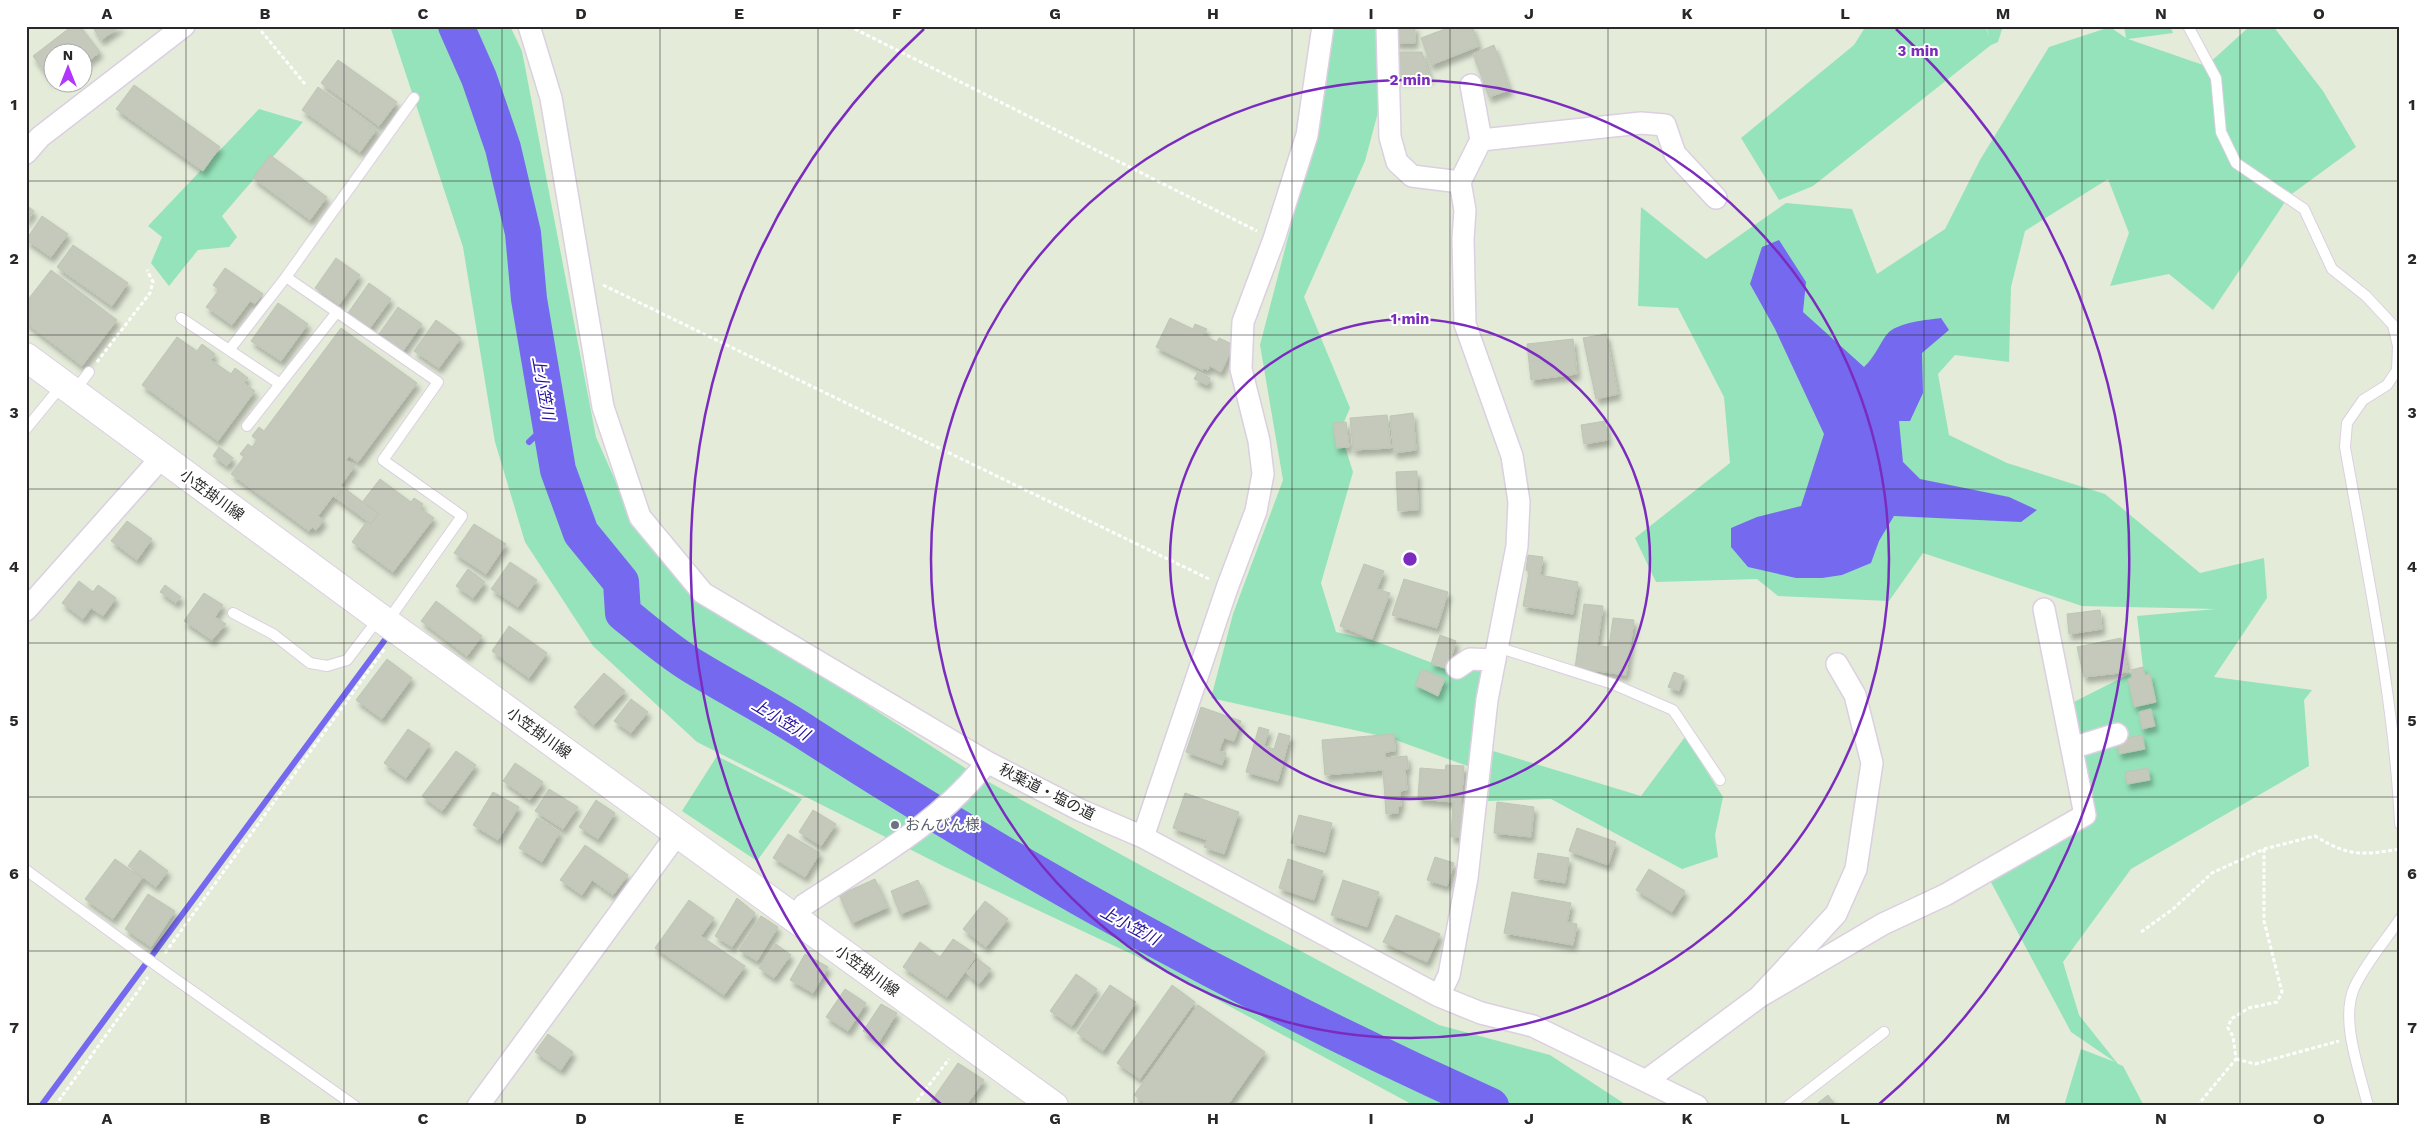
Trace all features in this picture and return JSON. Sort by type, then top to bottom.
[{"type":"main road","name":"小笠掛川線","points":[[26,357],[75,383],[161,458],[1054,1106]]},
{"type":"street","points":[[528,26],[551,98],[603,407],[640,517],[703,593],[987,762]]},
{"type":"street","points":[[1143,837],[1227,588],[1256,511],[1263,474],[1259,441],[1242,369],[1243,322],[1274,239],[1307,135],[1323,26]]},
{"type":"street","points":[[1387,26],[1390,137],[1397,162],[1412,176],[1460,182]]},
{"type":"street","points":[[26,153],[40,137],[172,30]]},
{"type":"street","points":[[1438,996],[1449,976],[1467,878],[1487,700],[1517,546],[1519,502],[1512,456],[1465,324],[1463,240],[1465,210],[1460,182],[1481,140],[1471,85]]},
{"type":"street","points":[[1481,140],[1641,124],[1665,125],[1675,154],[1716,198]]},
{"type":"street","points":[[26,610],[161,458]]},
{"type":"street","points":[[1647,1080],[1759,997],[1883,924],[1945,895],[2085,815],[2044,609]]},
{"type":"street","points":[[1458,668],[1470,659],[1496,654]]},
{"type":"street","points":[[1759,997],[1836,914],[1856,869],[1872,763],[1855,695],[1837,664]]},
{"type":"street","points":[[2072,748],[2117,734]]},
{"type":"street","name":"秋葉道・塩の道","points":[[795,919],[804,905],[917,830],[971,783],[987,762],[1080,810],[1143,837],[1438,996],[1481,1013],[1533,1026],[1697,1106]]},
{"type":"street","points":[[478,1106],[678,833]]},
{"type":"lane","points":[[2188,26],[2216,78],[2221,132],[2236,163],[2304,209],[2332,269],[2366,296],[2393,325],[2398,346],[2396,370],[2387,385],[2363,400],[2347,423],[2345,447],[2388,702],[2397,764],[2400,824]]},
{"type":"lane","points":[[230,349],[286,277],[414,98]]},
{"type":"lane","points":[[233,613],[273,634],[310,663],[327,666],[347,660],[388,624],[462,516],[383,460],[438,382],[286,277]]},
{"type":"lane","points":[[247,426],[337,312]]},
{"type":"lane","points":[[181,318],[280,384]]},
{"type":"lane","points":[[26,429],[75,383]]},
{"type":"lane","points":[[1496,654],[1612,684],[1673,710],[1720,780]]},
{"type":"lane","points":[[26,870],[155,965],[355,1106]]},
{"type":"lane","points":[[2368,1106],[2348,1026],[2354,986],[2400,919]]},
{"type":"lane","points":[[1788,1106],[1884,1032]]},
{"type":"path","points":[[257,26],[305,84]]},
{"type":"path","points":[[849,26],[1274,239]]},
{"type":"path","points":[[75,383],[150,293],[153,282],[147,270]]},
{"type":"path","points":[[582,275],[1227,588]]},
{"type":"path","points":[[55,1106],[155,965],[388,624]]},
{"type":"path","points":[[2141,932],[2173,909],[2212,873],[2264,850],[2315,836],[2331,846],[2362,855],[2400,849]]},
{"type":"path","points":[[2197,1106],[2236,1059],[2233,1036],[2228,1028],[2231,1019],[2249,1008],[2277,1002],[2282,992],[2264,921],[2264,850]]},
{"type":"path","points":[[2236,1059],[2256,1064],[2351,1037]]},
{"type":"path","points":[[913,1106],[963,1041]]},
{"type":"green space","points":[[390,26],[510,26],[522,51],[596,437],[634,523],[697,595],[976,775],[1439,1025],[1550,1055],[1628,1106],[1415,1106],[1136,956],[945,867],[697,742],[593,646],[525,542],[495,442],[463,247]]},
{"type":"green space","points":[[1332,26],[1401,26],[1365,161],[1304,297],[1350,408],[1340,431],[1353,472],[1321,583],[1336,632],[1375,641],[1448,669],[1491,655],[1473,768],[1390,738],[1211,698],[1233,614],[1283,480],[1260,345],[1319,118]]},
{"type":"green space","points":[[1866,26],[1985,26],[1989,37],[1986,26],[2003,26],[1998,42],[1991,45],[1813,186],[1779,200],[1741,138],[1854,45]]},
{"type":"green space","points":[[2124,26],[2170,26],[2173,33],[2128,39],[2206,66],[2250,26],[2273,26],[2323,91],[2356,147],[2289,196],[2213,310],[2169,274],[2110,286],[2129,233],[2108,179],[2025,231],[2011,287],[2009,362],[1955,355],[1938,374],[1949,435],[2007,463],[2105,494],[2200,573],[2264,558],[2267,598],[2214,677],[2312,690],[2304,700],[2309,766],[2131,869],[2063,962],[2079,1015],[2118,1064],[2123,1066],[2144,1106],[2064,1106],[2081,1049],[2115,1062],[2071,1032],[1985,871],[2074,813],[2058,710],[2143,667],[2137,616],[2216,609],[2082,606],[1923,553],[1889,601],[1778,596],[1757,579],[1656,582],[1635,538],[1730,463],[1724,397],[1678,308],[1638,306],[1641,207],[1706,259],[1786,203],[1852,209],[1877,274],[1945,229],[1980,160],[2049,47],[2110,27],[2126,38]]},
{"type":"green space","points":[[259,109],[303,122],[222,216],[237,237],[229,247],[198,250],[169,286],[151,263],[162,237],[148,226]]},
{"type":"green space","points":[[1685,737],[1723,797],[1715,835],[1718,857],[1682,869],[1551,799],[1488,801],[1493,751],[1641,796]]},
{"type":"green space","points":[[717,756],[802,799],[757,861],[682,811]]},
{"type":"shaded area","points":[[1779,240],[1806,282],[1803,312],[1864,367],[1889,332],[1900,326],[1941,318],[1949,330],[1922,353],[1923,393],[1910,421],[1899,421],[1903,462],[1920,479],[2009,497],[2037,510],[2021,522],[1894,516],[1879,541],[1871,563],[1842,575],[1822,578],[1796,578],[1748,567],[1731,547],[1731,528],[1757,517],[1801,506],[1824,434],[1775,329],[1750,284],[1762,247]]},
{"type":"building","points":[[72,26],[80,26],[100,52],[92,58],[92,42],[51,42]]},
{"type":"building","points":[[92,26],[121,26],[101,40]]},
{"type":"building","points":[[1396,26],[1415,26],[1415,43],[1395,43]]},
{"type":"building","points":[[1453,26],[1472,26],[1479,46],[1431,65],[1421,38]]},
{"type":"building","points":[[1494,45],[1510,90],[1489,97],[1473,54]]},
{"type":"building","points":[[42,49],[42,68],[33,56]]},
{"type":"building","points":[[1398,52],[1422,52],[1430,78],[1398,79]]},
{"type":"building","points":[[338,60],[397,102],[379,126],[321,83]]},
{"type":"building","points":[[134,85],[220,147],[203,171],[116,109]]},
{"type":"building","points":[[318,87],[377,129],[360,152],[302,110]]},
{"type":"building","points":[[270,155],[327,197],[310,220],[253,178]]},
{"type":"building","points":[[26,205],[34,211],[26,222]]},
{"type":"building","points":[[42,216],[68,234],[51,257],[26,240]]},
{"type":"building","points":[[73,245],[128,283],[112,306],[57,267]]},
{"type":"building","points":[[336,258],[360,275],[339,305],[315,288]]},
{"type":"building","points":[[225,268],[263,294],[255,304],[250,301],[232,325],[206,307],[219,290],[213,285]]},
{"type":"building","points":[[51,270],[117,320],[82,366],[26,323],[26,302]]},
{"type":"building","points":[[369,283],[391,299],[370,328],[348,313]]},
{"type":"building","points":[[278,303],[308,324],[281,361],[251,341]]},
{"type":"building","points":[[398,307],[422,324],[403,351],[379,334]]},
{"type":"building","points":[[1170,318],[1193,329],[1195,324],[1207,329],[1203,335],[1217,342],[1219,338],[1234,345],[1221,372],[1210,366],[1208,370],[1204,368],[1203,370],[1156,347]]},
{"type":"building","points":[[436,320],[461,338],[439,368],[414,351]]},
{"type":"building","points":[[341,328],[417,383],[358,462],[349,456],[346,460],[355,466],[341,485],[344,488],[336,498],[333,496],[318,516],[324,520],[316,530],[312,527],[309,531],[231,474],[244,457],[240,454],[248,444],[252,447],[257,440],[252,436],[259,427],[264,431]]},
{"type":"building","points":[[1606,334],[1618,394],[1596,399],[1583,338]]},
{"type":"building","points":[[177,337],[197,351],[202,344],[215,354],[211,360],[231,374],[235,368],[248,378],[244,383],[255,391],[218,441],[142,385]]},
{"type":"building","points":[[1573,339],[1577,374],[1531,380],[1527,344]]},
{"type":"building","points":[[1198,372],[1210,378],[1207,385],[1194,379]]},
{"type":"building","points":[[1413,413],[1416,450],[1394,453],[1390,416]]},
{"type":"building","points":[[1387,415],[1391,448],[1353,450],[1350,418]]},
{"type":"building","points":[[1605,421],[1608,440],[1584,444],[1581,425]]},
{"type":"building","points":[[1346,422],[1349,447],[1336,448],[1333,423]]},
{"type":"building","points":[[219,447],[233,458],[227,466],[213,456]]},
{"type":"building","points":[[1417,471],[1418,510],[1398,511],[1396,472]]},
{"type":"building","points":[[380,479],[411,502],[414,498],[423,504],[420,508],[434,518],[393,572],[352,542],[367,521],[371,524],[379,514],[363,501]]},
{"type":"building","points":[[344,488],[379,514],[371,524],[336,498]]},
{"type":"building","points":[[127,521],[152,539],[137,560],[111,541]]},
{"type":"building","points":[[474,524],[506,544],[486,574],[454,553]]},
{"type":"building","points":[[1528,555],[1543,557],[1540,575],[1578,582],[1573,614],[1523,606],[1529,572],[1526,570]]},
{"type":"building","points":[[510,562],[537,580],[518,607],[491,589]]},
{"type":"building","points":[[1364,564],[1384,571],[1377,589],[1390,593],[1372,639],[1340,626]]},
{"type":"building","points":[[468,569],[485,582],[473,598],[456,586]]},
{"type":"building","points":[[1404,579],[1448,592],[1437,628],[1392,615]]},
{"type":"building","points":[[79,581],[93,592],[98,585],[116,598],[103,616],[91,608],[83,619],[62,603]]},
{"type":"building","points":[[165,585],[181,597],[176,603],[160,592]]},
{"type":"building","points":[[204,593],[223,605],[215,617],[226,624],[212,640],[184,621]]},
{"type":"building","points":[[436,601],[482,636],[467,656],[421,621]]},
{"type":"building","points":[[1584,604],[1603,606],[1597,646],[1609,647],[1613,618],[1634,620],[1626,675],[1575,668]]},
{"type":"building","points":[[2100,610],[2102,629],[2069,634],[2067,614]]},
{"type":"building","points":[[509,626],[547,653],[529,678],[492,651]]},
{"type":"building","points":[[1440,635],[1456,641],[1448,669],[1431,664]]},
{"type":"building","points":[[2121,638],[2128,672],[2084,677],[2077,647]]},
{"type":"building","points":[[387,659],[412,678],[382,719],[356,700]]},
{"type":"building","points":[[2143,667],[2145,675],[2150,674],[2156,702],[2134,707],[2128,679],[2132,678],[2131,670]]},
{"type":"building","points":[[1422,669],[1445,679],[1438,696],[1415,685]]},
{"type":"building","points":[[1674,672],[1684,676],[1679,691],[1668,687]]},
{"type":"building","points":[[604,673],[625,691],[594,725],[574,707]]},
{"type":"building","points":[[631,699],[648,712],[631,733],[614,721]]},
{"type":"building","points":[[1201,707],[1241,721],[1234,741],[1224,738],[1219,751],[1226,753],[1222,765],[1186,752]]},
{"type":"building","points":[[2151,709],[2155,726],[2142,729],[2139,712]]},
{"type":"building","points":[[1259,727],[1269,730],[1264,746],[1274,749],[1279,733],[1290,736],[1278,781],[1246,772]]},
{"type":"building","points":[[408,729],[430,744],[406,778],[384,763]]},
{"type":"building","points":[[1394,734],[1395,751],[1385,752],[1385,758],[1407,756],[1408,769],[1405,769],[1407,790],[1400,791],[1401,806],[1398,807],[1398,813],[1386,814],[1383,770],[1325,775],[1322,740]]},
{"type":"building","points":[[2142,735],[2145,749],[2119,754],[2117,740]]},
{"type":"building","points":[[456,751],[476,765],[442,811],[422,796]]},
{"type":"building","points":[[515,763],[543,782],[530,800],[503,781]]},
{"type":"building","points":[[1446,765],[1464,766],[1461,805],[1467,805],[1465,838],[1451,837],[1453,802],[1418,799],[1420,768],[1445,770]]},
{"type":"building","points":[[2148,768],[2150,780],[2127,784],[2125,772]]},
{"type":"building","points":[[549,789],[578,807],[563,829],[535,811]]},
{"type":"building","points":[[493,792],[519,807],[498,840],[473,825]]},
{"type":"building","points":[[1185,793],[1239,812],[1224,854],[1204,847],[1207,840],[1173,828]]},
{"type":"building","points":[[596,800],[615,813],[598,839],[579,827]]},
{"type":"building","points":[[1497,802],[1534,807],[1531,837],[1494,833]]},
{"type":"building","points":[[813,810],[836,824],[821,846],[799,832]]},
{"type":"building","points":[[1299,815],[1332,823],[1325,852],[1291,843]]},
{"type":"building","points":[[537,818],[560,832],[542,862],[519,848]]},
{"type":"building","points":[[1577,828],[1616,842],[1608,865],[1569,851]]},
{"type":"building","points":[[788,834],[820,853],[805,877],[773,858]]},
{"type":"building","points":[[585,845],[628,875],[613,895],[592,880],[582,895],[560,880]]},
{"type":"building","points":[[140,850],[168,871],[156,887],[128,866]]},
{"type":"building","points":[[1538,853],[1569,858],[1565,883],[1534,878]]},
{"type":"building","points":[[1435,857],[1454,863],[1447,886],[1427,880]]},
{"type":"building","points":[[115,859],[142,878],[113,919],[85,899]]},
{"type":"building","points":[[1288,859],[1323,871],[1314,900],[1279,888]]},
{"type":"building","points":[[1649,869],[1685,891],[1672,912],[1636,890]]},
{"type":"building","points":[[875,879],[888,907],[852,923],[839,895]]},
{"type":"building","points":[[918,880],[928,903],[900,914],[891,891]]},
{"type":"building","points":[[1343,880],[1379,892],[1367,927],[1331,915]]},
{"type":"building","points":[[1512,892],[1571,903],[1567,922],[1577,924],[1573,945],[1504,933]]},
{"type":"building","points":[[148,894],[175,911],[151,947],[125,929]]},
{"type":"building","points":[[737,898],[755,913],[732,947],[715,936]]},
{"type":"building","points":[[689,900],[714,918],[701,936],[745,966],[724,995],[655,948]]},
{"type":"building","points":[[985,901],[1008,919],[986,947],[963,929]]},
{"type":"building","points":[[1396,915],[1440,934],[1427,962],[1383,942]]},
{"type":"building","points":[[761,916],[778,927],[757,961],[739,950]]},
{"type":"building","points":[[953,939],[977,955],[947,997],[903,967],[920,942],[940,957]]},
{"type":"building","points":[[776,944],[791,955],[774,978],[759,968]]},
{"type":"building","points":[[805,954],[828,967],[813,993],[790,980]]},
{"type":"building","points":[[978,959],[991,969],[979,984],[966,973]]},
{"type":"building","points":[[1076,974],[1097,989],[1072,1026],[1050,1011]]},
{"type":"building","points":[[1110,985],[1136,1002],[1103,1051],[1077,1033]]},
{"type":"building","points":[[1172,985],[1195,1002],[1140,1079],[1117,1063]]},
{"type":"building","points":[[845,989],[866,1003],[848,1031],[826,1017]]},
{"type":"building","points":[[881,1004],[897,1013],[879,1042],[863,1031]]},
{"type":"building","points":[[1198,1005],[1265,1052],[1227,1106],[1149,1106],[1134,1095]]},
{"type":"building","points":[[548,1034],[573,1052],[561,1070],[535,1052]]},
{"type":"building","points":[[958,1063],[984,1080],[966,1106],[928,1106]]},
{"type":"building","points":[[1828,1095],[1836,1106],[1814,1106]]},
{"type":"waterway","name":"上小笠川","points":[[456,26],[479,78],[503,148],[523,233],[529,299],[558,470],[581,533],[621,582],[623,613],[691,665],[779,716],[890,786],[1058,885],[1143,933],[1315,1023],[1491,1106]]},
{"type":"waterway","points":[[529,442],[551,421]]},
{"type":"waterway","points":[[41,1106],[384,641]]},
{"type":"place","name":"おんびん様","points":[[895,825]]}]
